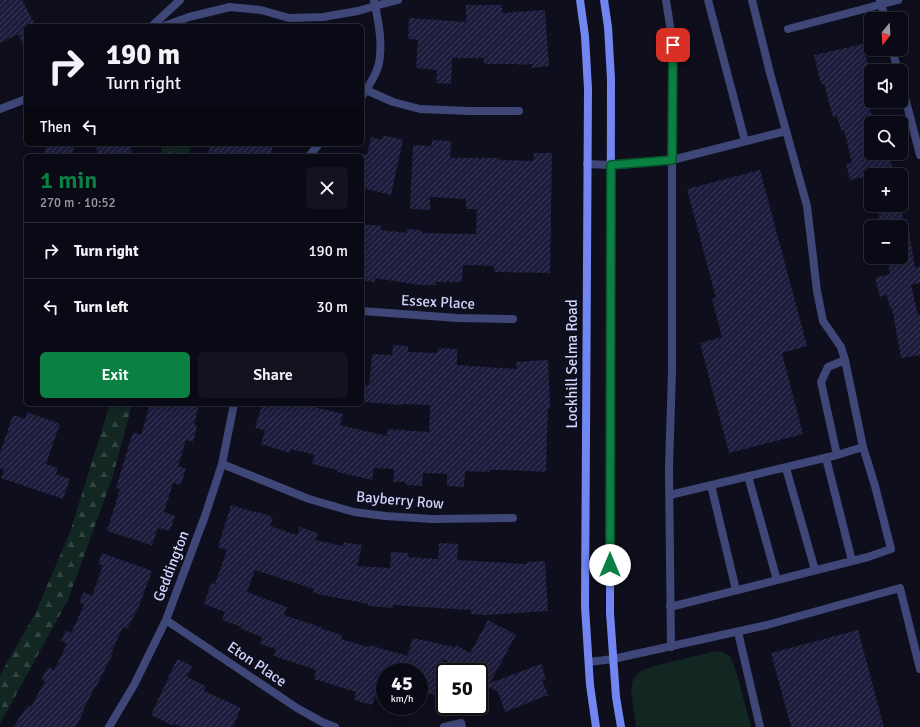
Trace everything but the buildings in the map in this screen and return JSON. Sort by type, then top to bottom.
[{"type":"main road","name":"Lockhill Selma Road","points":[[580,0],[585,36],[588,89],[585,607],[590,685],[596,727]]},
{"type":"main road","points":[[604,0],[608,27],[611,79],[610,613],[616,697],[621,727]]},
{"type":"street","points":[[154,24],[180,0]]},
{"type":"street","points":[[170,24],[189,17],[230,7],[261,10],[289,18],[323,17],[358,11],[374,3],[398,0]]},
{"type":"street","points":[[666,0],[673,45],[672,364],[670,468],[671,647]]},
{"type":"street","points":[[708,0],[745,141]]},
{"type":"street","points":[[670,607],[852,561],[891,549],[875,486],[863,447],[845,360],[841,347],[823,321],[807,206],[752,0]]},
{"type":"street","points":[[788,29],[880,2],[898,0]]},
{"type":"street","points":[[880,2],[883,12]]},
{"type":"street","points":[[374,3],[381,39],[379,64],[364,93],[420,109],[519,111]]},
{"type":"street","points":[[0,109],[24,100]]},
{"type":"street","points":[[908,108],[920,155]]},
{"type":"street","points":[[587,164],[611,165],[672,160],[786,131]]},
{"type":"street","points":[[311,154],[317,146]]},
{"type":"street","name":"Essex Place","points":[[364,310],[457,318],[513,319]]},
{"type":"street","points":[[837,455],[821,382],[828,367],[845,360]]},
{"type":"street","name":"Geddington","points":[[109,727],[134,685],[166,620],[205,516],[222,464],[234,406]]},
{"type":"street","points":[[670,495],[786,468],[863,447]]},
{"type":"street","points":[[826,458],[852,561]]},
{"type":"street","name":"Bayberry Row","points":[[222,464],[309,499],[354,512],[385,516],[432,519],[513,518]]},
{"type":"street","points":[[786,468],[815,570]]},
{"type":"street","points":[[748,476],[777,580]]},
{"type":"street","points":[[711,485],[736,590]]},
{"type":"street","points":[[588,662],[613,659],[738,632],[900,588],[920,669]]},
{"type":"street","name":"Eton Place","points":[[166,620],[297,708],[322,722],[335,727]]},
{"type":"street","points":[[738,632],[760,727]]},
{"type":"street","points":[[444,727],[461,725]]},
{"type":"green space","points":[[162,146],[191,146],[189,154],[161,154]]},
{"type":"green space","points":[[109,406],[131,406],[113,476],[68,600],[0,724],[0,675],[35,614],[70,532]]},
{"type":"green space","points":[[721,651],[730,656],[737,674],[751,727],[636,727],[631,691],[633,679],[640,671],[654,666]]},
{"type":"route","points":[[610,565],[611,165],[672,160],[673,45]]}]
